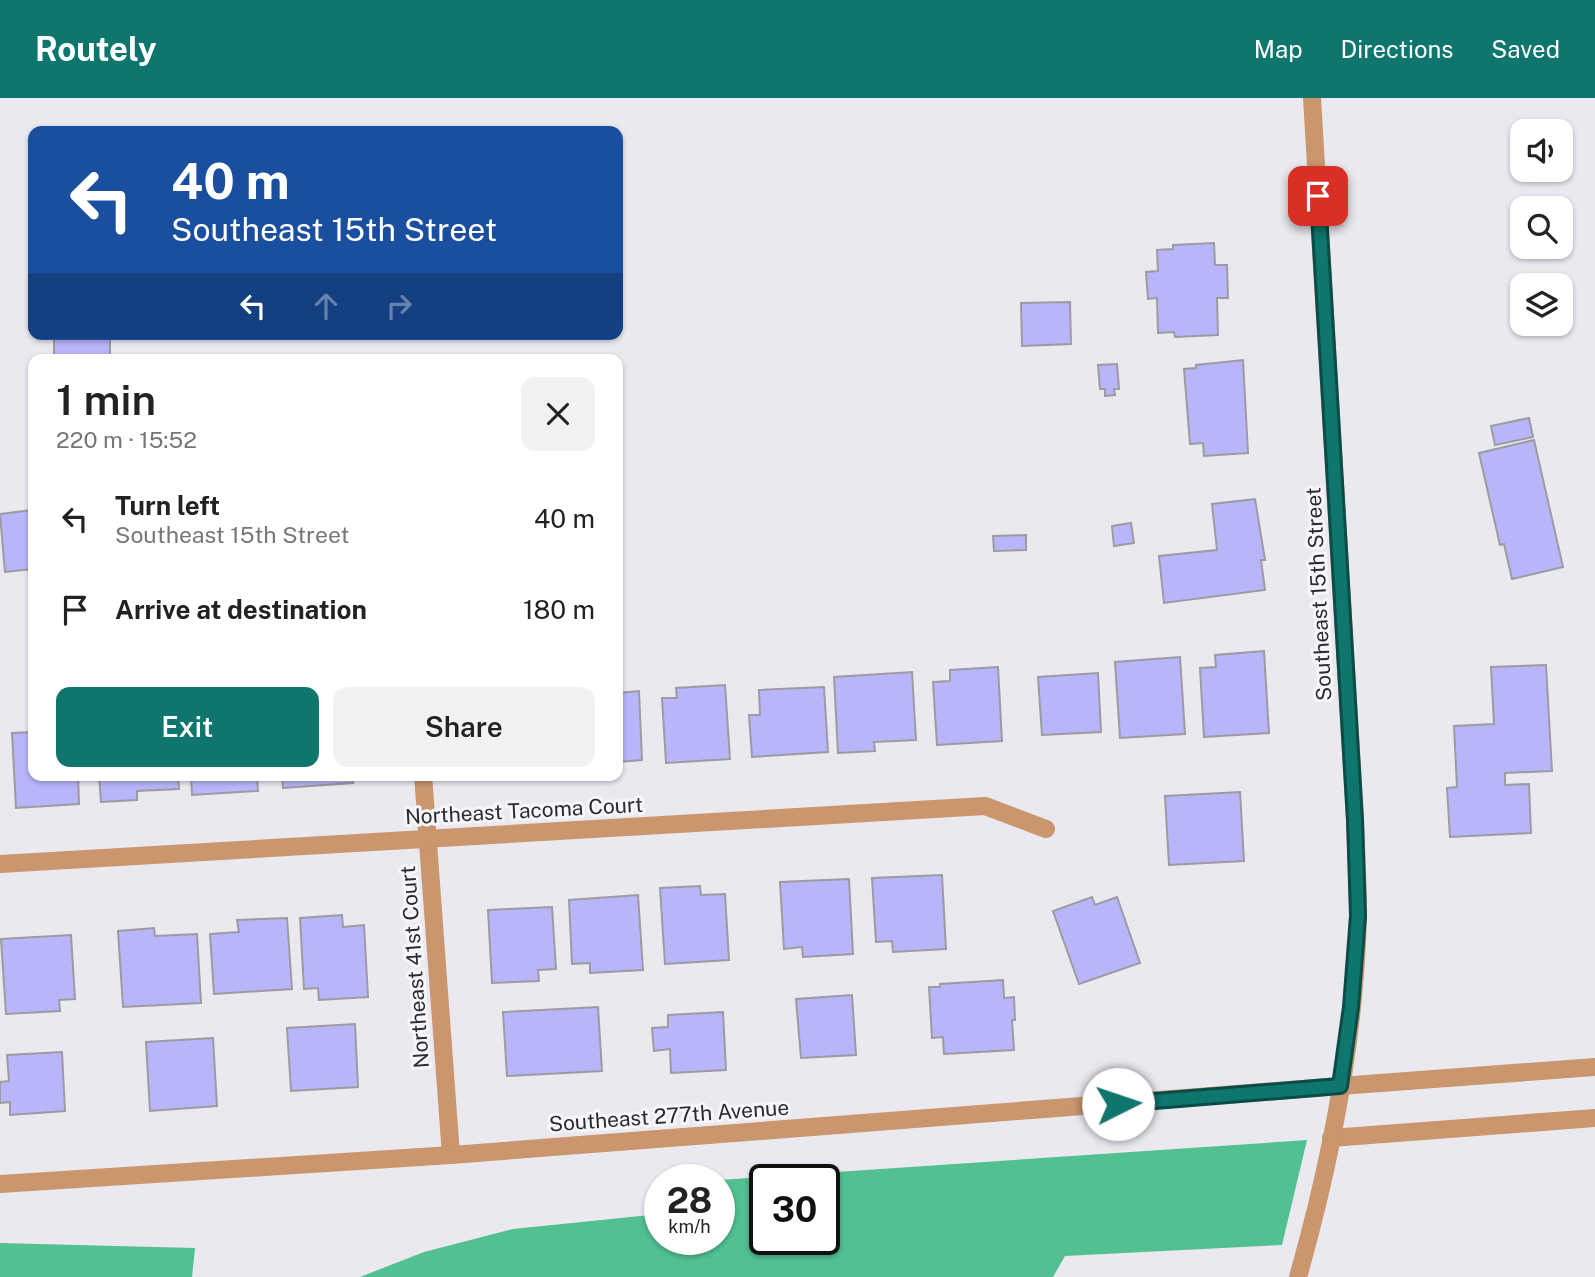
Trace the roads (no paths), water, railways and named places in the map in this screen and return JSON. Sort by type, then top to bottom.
[{"type":"street","name":"Southeast 15th Street","points":[[1298,1277],[1318,1208],[1340,1086],[1351,1007],[1358,916],[1355,820],[1312,98]]},
{"type":"street","name":"Northeast 41st Court","points":[[423,781],[451,1155]]},
{"type":"street","name":"Northeast Tacoma Court","points":[[0,864],[985,806],[1046,829]]},
{"type":"street","name":"Southeast 277th Avenue","points":[[0,1184],[451,1155],[1595,1067]]},
{"type":"street","points":[[1331,1138],[1595,1118]]}]
